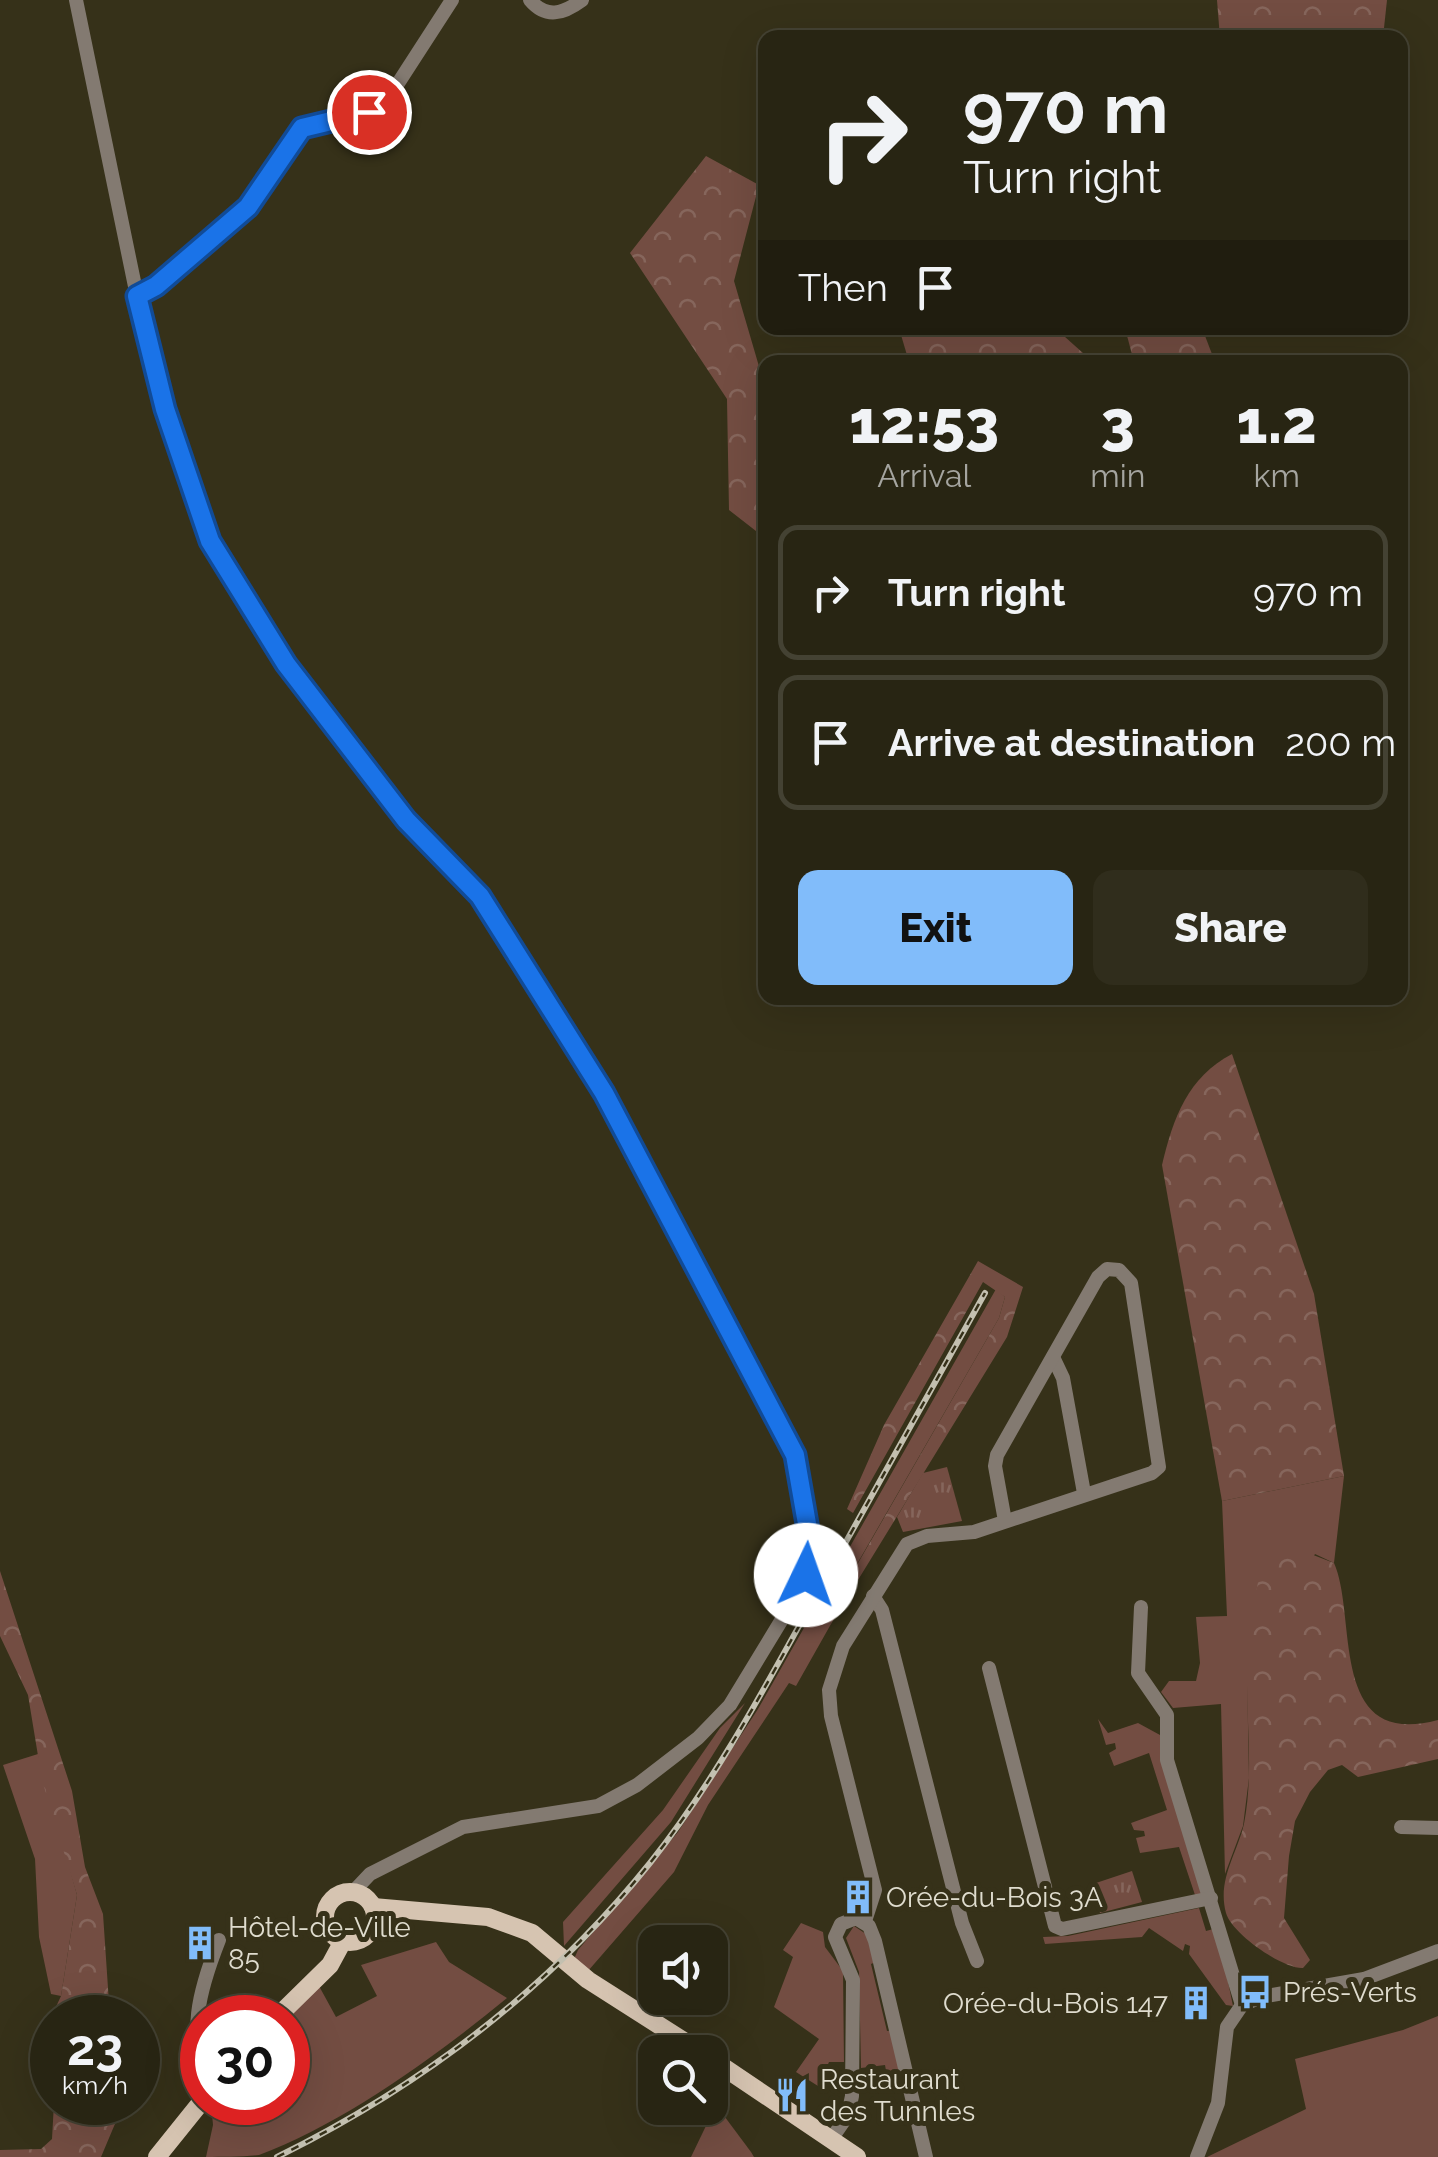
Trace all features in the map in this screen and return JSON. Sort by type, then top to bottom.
[{"type":"main road","points":[[373,1907],[370,1931],[360,1939],[342,1940],[330,1932],[325,1913],[337,1896],[353,1892],[373,1907],[488,1917],[532,1933],[588,1980],[674,2035]]},
{"type":"main road","points":[[299,1995],[330,1965],[342,1940]]},
{"type":"main road","points":[[728,2070],[857,2157]]},
{"type":"main road","points":[[157,2157],[183,2125]]},
{"type":"street","points":[[76,0],[137,296],[165,409],[210,541],[286,664],[406,820],[480,896],[604,1093],[795,1455],[808,1525],[810,1560],[801,1588],[730,1705],[698,1738],[637,1785],[598,1806],[462,1826],[370,1874],[353,1892]]},
{"type":"street","points":[[137,296],[156,286],[248,207],[302,128],[363,114],[386,102],[452,0]]},
{"type":"street","points":[[530,0],[540,10],[555,14],[582,0]]},
{"type":"street","points":[[926,2157],[884,1974],[865,1922],[875,1890],[829,1698],[840,1653],[899,1553],[912,1541],[968,1534],[1152,1473],[1161,1464],[1126,1274],[1112,1268],[1100,1274],[996,1460],[1006,1521]]},
{"type":"street","points":[[1054,1356],[1063,1378],[1084,1493]]},
{"type":"street","points":[[873,1596],[882,1610],[962,1923],[977,1960]]},
{"type":"street","points":[[1142,1607],[1138,1673],[1167,1716],[1167,1760],[1242,2006]]},
{"type":"street","points":[[990,1668],[1055,1926],[1062,1929],[1210,1898]]},
{"type":"street","points":[[1401,1827],[1438,1828]]},
{"type":"street","points":[[832,2138],[848,2115],[852,2096],[853,1980],[836,1933],[849,1920],[865,1922]]},
{"type":"street","points":[[200,1995],[219,1940]]},
{"type":"street","points":[[1197,2157],[1218,2104],[1227,2027],[1242,2006],[1261,1997],[1364,1979],[1438,1951]]},
{"type":"green space","points":[[1217,0],[1387,0],[1384,30],[1219,30]]},
{"type":"green space","points":[[706,156],[758,184],[734,281],[758,363],[758,533],[729,510],[727,399],[630,253]]},
{"type":"green space","points":[[901,335],[1063,335],[1085,355],[907,355]]},
{"type":"green space","points":[[1127,335],[1205,335],[1212,355],[1132,355]]},
{"type":"green space","points":[[1232,1054],[1314,1294],[1344,1476],[1222,1501],[1162,1165],[1177,1115],[1193,1087]]},
{"type":"green space","points":[[978,1261],[1023,1287],[1007,1337],[831,1624],[827,1617],[999,1318],[1005,1297],[983,1282],[853,1513],[847,1509],[884,1425]]},
{"type":"green space","points":[[996,1289],[1005,1297],[999,1318],[827,1616],[831,1624],[796,1686],[789,1683],[708,1805],[674,1872],[588,1971],[574,1959],[578,1950],[678,1832],[758,1709]]},
{"type":"green space","points":[[947,1467],[962,1521],[903,1532],[897,1517],[923,1473]]},
{"type":"green space","points":[[1344,1476],[1334,1563],[1315,1554],[1247,1672],[1249,1778],[1243,1826],[1225,1874],[1221,1704],[1173,1708],[1161,1692],[1169,1681],[1196,1681],[1200,1663],[1196,1617],[1227,1616],[1222,1501]]},
{"type":"green space","points":[[1295,1548],[1334,1563],[1353,1673],[1363,1698],[1378,1716],[1403,1724],[1438,1720],[1438,1759],[1358,1777],[1342,1765],[1328,1770],[1310,1792],[1295,1821],[1284,1918],[1310,1960],[1303,1968],[1271,1957],[1248,1940],[1230,1921],[1224,1901],[1226,1878],[1247,1805],[1248,1655],[1258,1584],[1264,1556]]},
{"type":"green space","points":[[0,1571],[72,1791],[85,1867],[103,1914],[108,1995],[61,1995],[77,1895],[42,1780],[28,1695],[0,1636]]},
{"type":"green space","points":[[745,1703],[671,1822],[564,1946],[563,1922],[663,1810],[720,1728]]},
{"type":"green space","points":[[1098,1719],[1108,1733],[1138,1723],[1160,1735],[1161,1751],[1205,1893],[1195,1895],[1179,1847],[1140,1853],[1136,1838],[1145,1836],[1144,1831],[1134,1830],[1131,1823],[1167,1810],[1149,1753],[1114,1766],[1109,1753],[1116,1749],[1115,1743],[1106,1745]]},
{"type":"green space","points":[[38,1754],[77,1895],[61,1995],[51,1994],[39,1937],[35,1859],[3,1765]]},
{"type":"green space","points":[[1132,1871],[1142,1902],[1100,1913],[1093,1884]]},
{"type":"green space","points":[[1199,1908],[1206,1931],[1217,1928],[1233,2006],[1226,2005],[1189,1954],[1190,1946],[1185,1944],[1183,1951],[1149,1928],[1142,1937],[1045,1944],[1043,1937],[1068,1936]]},
{"type":"green space","points":[[801,1923],[823,1932],[825,1947],[843,1971],[844,2062],[829,2062],[818,2086],[796,2072],[819,2039],[774,2007],[793,1957],[783,1950]]},
{"type":"green space","points":[[854,1926],[866,1934],[876,1962],[871,1964],[887,2031],[894,2030],[905,2089],[890,2093],[885,2065],[861,2068],[859,1972],[846,1938]]},
{"type":"green space","points":[[436,1942],[449,1962],[507,1998],[420,2065],[356,2107],[291,2142],[259,2155],[206,2157],[213,2125],[310,2125],[310,1995],[319,1986],[336,2017],[377,1996],[361,1965]]},
{"type":"green space","points":[[1438,2016],[1438,2157],[1207,2157],[1306,2109],[1295,2059],[1403,2030]]},
{"type":"green space","points":[[728,2121],[754,2157],[691,2157],[706,2125],[728,2125]]},
{"type":"green space","points":[[53,2125],[115,2125],[101,2157],[0,2157],[0,2150],[41,2149],[52,2139]]},
{"type":"railway","points":[[277,2157],[382,2099],[480,2031],[569,1952],[650,1863],[738,1734],[985,1293]]},
{"type":"place","name":"Orée-du-Bois 3A","points":[[858,1897]]},
{"type":"place","name":"Hôtel-de-Ville 85","points":[[200,1943]]},
{"type":"place","name":"Prés-Verts","points":[[1255,1992]]},
{"type":"place","name":"Orée-du-Bois 147","points":[[1196,2003]]},
{"type":"place","name":"Restaurant des Tunnles","points":[[792,2095]]},
{"type":"route","points":[[369,112],[317,121],[302,128],[248,207],[156,286],[137,296],[165,409],[191,490],[224,568],[286,664],[406,820],[480,896],[604,1093],[795,1455],[810,1541],[806,1575]]}]
